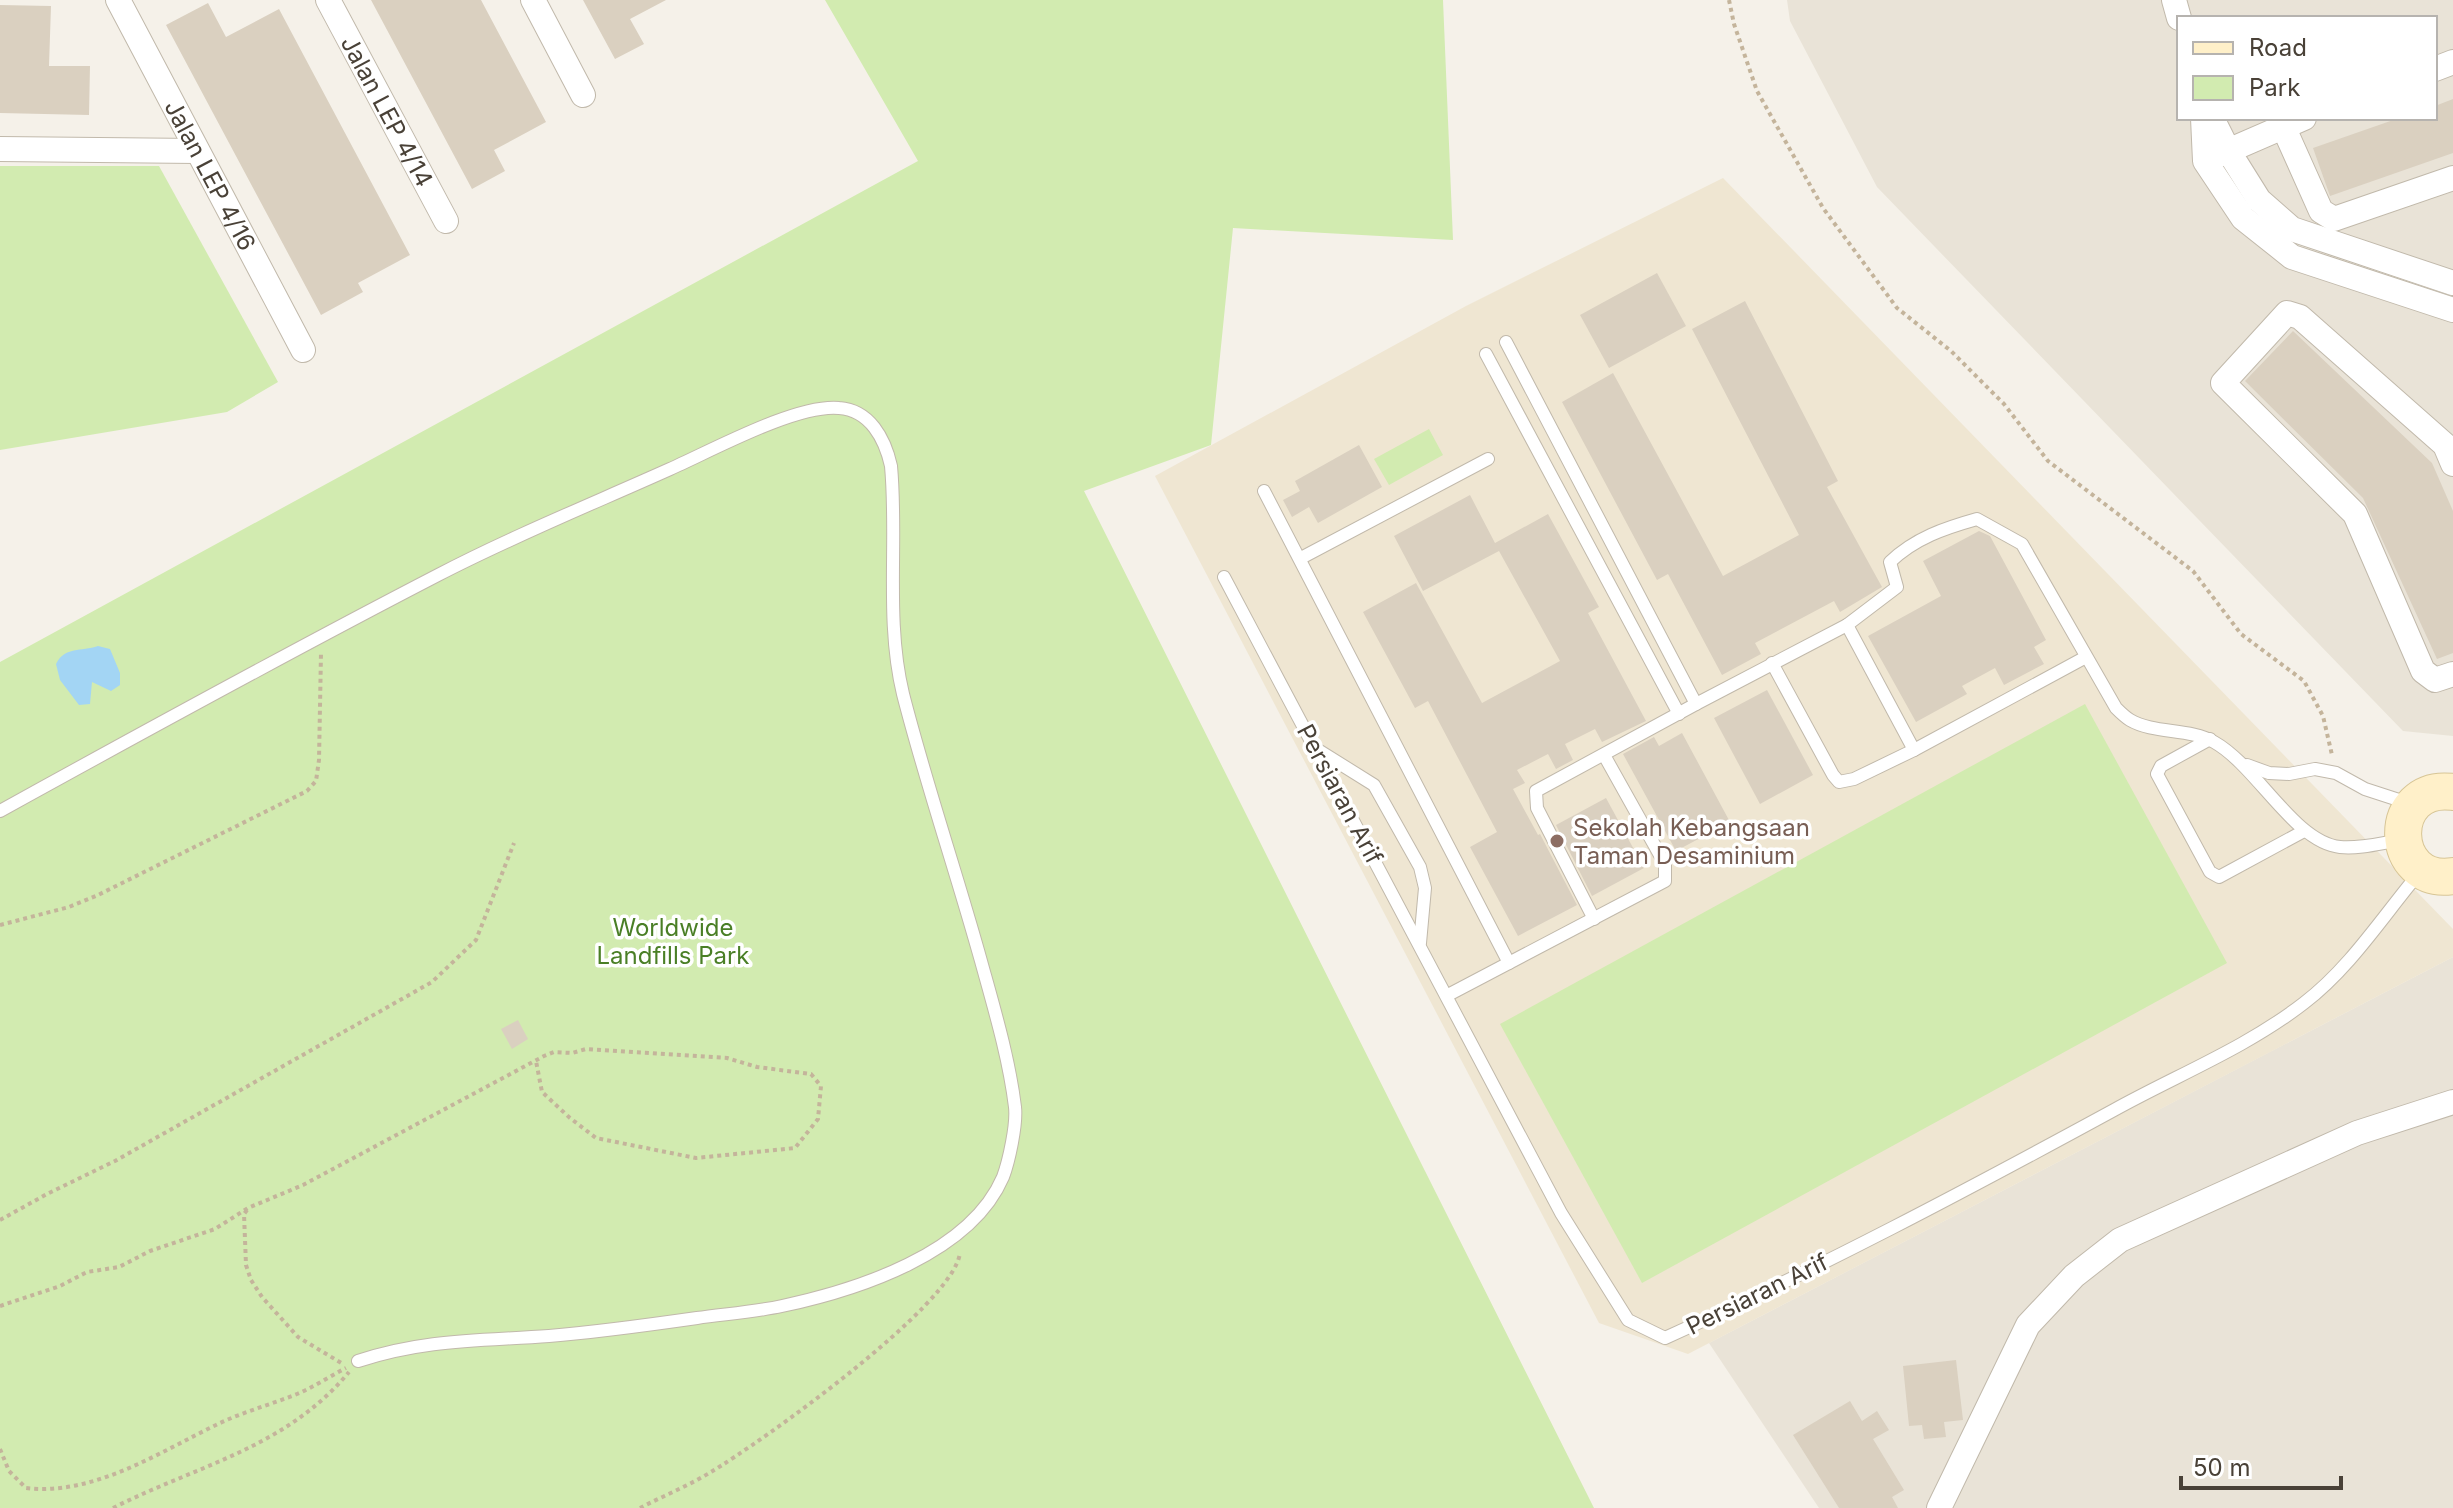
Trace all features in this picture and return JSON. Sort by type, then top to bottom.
[{"type":"street","name":"Jalan LEP 4/16","points":[[118,0],[303,350]]},
{"type":"street","name":"Jalan LEP 4/14","points":[[328,0],[446,221]]},
{"type":"street","points":[[533,0],[583,95]]},
{"type":"street","points":[[2203,120],[2205,161],[2243,218],[2292,257],[2453,310]]},
{"type":"street","points":[[2213,120],[2259,200],[2292,229],[2453,283]]},
{"type":"street","points":[[2205,161],[2294,122],[2321,211],[2334,219],[2453,178]]},
{"type":"street","points":[[0,149],[197,151]]},
{"type":"street","points":[[2450,450],[2300,317],[2287,313],[2223,383],[2355,514],[2423,671],[2435,680],[2453,674]]},
{"type":"street","points":[[2438,873],[2413,862],[2403,839],[2403,827],[2414,805],[2424,797],[2436,792],[2453,792]]},
{"type":"street","points":[[1939,1508],[2028,1325],[2074,1276],[2120,1240],[2357,1133],[2453,1102]]},
{"type":"lane","points":[[1506,342],[1696,704]]},
{"type":"lane","points":[[1486,354],[1679,714]]},
{"type":"lane","points":[[0,811],[440,573],[796,414],[812,408],[841,408],[853,410],[874,425],[884,441],[891,466],[895,637],[902,688],[997,1017],[1015,1111],[1003,1177],[987,1202],[955,1236],[866,1284],[780,1306],[590,1333],[457,1340],[395,1349],[358,1361]]},
{"type":"lane","points":[[1301,558],[1488,459]]},
{"type":"lane","points":[[1264,491],[1509,963]]},
{"type":"lane","points":[[1594,919],[1537,808],[1536,791],[1847,625],[1897,587],[1890,562],[1902,551],[1935,531],[1977,519],[2022,544],[2116,708],[2132,721],[2210,739],[2244,764],[2304,831],[2322,843],[2357,848],[2403,839]]},
{"type":"lane","name":"Persiaran Arif","points":[[1224,577],[1561,1213],[1628,1320],[1665,1338],[1732,1308],[1968,1189],[2247,1041],[2304,1003],[2337,974],[2438,873]]},
{"type":"lane","points":[[1847,625],[1914,750]]},
{"type":"lane","points":[[1772,663],[1839,782],[1854,779],[1914,750],[2086,657]]},
{"type":"lane","points":[[2210,739],[2161,766],[2157,774],[2210,872],[2219,877],[2304,831]]},
{"type":"lane","points":[[1316,748],[1374,785],[1420,867],[1425,888],[1420,943]]},
{"type":"lane","points":[[1448,995],[1665,881],[1665,864],[1604,755]]},
{"type":"lane","points":[[2244,764],[2269,773],[2289,774],[2315,769],[2336,773],[2365,789],[2414,805]]},
{"type":"path","points":[[1729,0],[1757,91],[1823,208],[1897,308],[1951,351],[2004,404],[2048,461],[2193,571],[2241,634],[2304,681],[2323,716],[2336,773]]},
{"type":"path","points":[[0,925],[69,907],[98,895],[307,791],[316,781],[319,760],[322,637]]},
{"type":"path","points":[[0,1220],[115,1161],[432,982],[476,940],[514,843]]},
{"type":"path","points":[[0,1306],[60,1286],[87,1272],[119,1267],[150,1251],[215,1229],[248,1208],[303,1185],[536,1061],[554,1052],[572,1053],[586,1049],[727,1058],[757,1067],[811,1074],[821,1086],[818,1119],[795,1148],[766,1153],[696,1158],[636,1148],[596,1138],[570,1118],[542,1092],[536,1061]]},
{"type":"path","points":[[0,1449],[9,1471],[26,1488],[54,1489],[82,1483],[148,1460],[218,1423],[300,1393],[346,1367],[298,1337],[251,1280],[246,1265],[244,1214],[248,1208]]},
{"type":"path","points":[[640,1508],[709,1474],[756,1443],[891,1340],[950,1279],[959,1261],[960,1250],[955,1236]]},
{"type":"path","points":[[113,1508],[162,1484],[255,1447],[301,1418],[336,1388],[358,1361]]},
{"type":"shaded area","points":[[1787,0],[2453,0],[2453,736],[2403,731],[1877,187],[1790,21]]},
{"type":"shaded area","points":[[1723,178],[2453,929],[2453,957],[1688,1354],[1599,1323],[1155,476],[1466,306]]},
{"type":"shaded area","points":[[2453,957],[2453,1508],[1819,1508],[1709,1343]]},
{"type":"green space","name":"Worldwide Landfills Park","points":[[825,0],[1443,0],[1453,240],[1233,228],[1211,445],[1084,491],[1594,1508],[0,1508],[0,662],[918,161]]},
{"type":"green space","points":[[0,166],[159,166],[278,382],[227,412],[0,450]]},
{"type":"green space","points":[[1429,429],[1443,455],[1389,485],[1374,459]]},
{"type":"green space","points":[[2085,704],[2227,963],[1642,1283],[1500,1024]]},
{"type":"water","points":[[98,646],[110,649],[120,673],[120,685],[111,691],[92,682],[90,704],[79,705],[60,680],[56,664],[64,654]]},
{"type":"building","points":[[371,0],[481,0],[546,122],[494,150],[505,171],[472,189]]},
{"type":"building","points":[[583,0],[666,0],[630,19],[644,44],[615,59]]},
{"type":"building","points":[[208,3],[226,37],[279,9],[410,255],[358,283],[363,292],[321,315],[166,25]]},
{"type":"building","points":[[0,5],[51,6],[49,66],[90,66],[89,115],[0,113]]},
{"type":"building","points":[[2453,99],[2453,153],[2330,196],[2313,148],[2393,120],[2437,120],[2437,105]]},
{"type":"building","points":[[1657,273],[1686,326],[1609,368],[1580,315]]},
{"type":"building","points":[[1745,301],[1838,481],[1827,487],[1882,587],[1840,612],[1834,601],[1755,643],[1761,654],[1722,675],[1668,574],[1657,580],[1562,402],[1613,373],[1723,576],[1799,535],[1692,329]]},
{"type":"building","points":[[2293,331],[2432,463],[2453,511],[2453,653],[2437,659],[2363,498],[2245,381]]},
{"type":"building","points":[[1359,445],[1382,487],[1318,523],[1309,507],[1292,517],[1283,500],[1300,491],[1295,481]]},
{"type":"building","points":[[1470,495],[1495,543],[1548,514],[1599,607],[1588,613],[1646,721],[1602,742],[1595,729],[1565,744],[1573,760],[1556,769],[1548,754],[1517,770],[1525,783],[1513,789],[1577,905],[1518,936],[1470,847],[1497,832],[1428,701],[1415,708],[1363,612],[1416,583],[1482,703],[1560,661],[1499,551],[1423,591],[1394,536]]},
{"type":"building","points":[[1979,531],[1990,536],[2046,640],[2034,647],[2044,664],[2004,685],[1995,668],[1962,686],[1967,694],[1916,722],[1868,636],[1941,596],[1923,561]]},
{"type":"building","points":[[1767,690],[1813,775],[1760,804],[1714,718]]},
{"type":"building","points":[[1682,733],[1730,822],[1676,851],[1623,754],[1654,737],[1659,746]]},
{"type":"building","points":[[1606,798],[1644,868],[1592,896],[1556,825]]},
{"type":"building","points":[[518,1020],[528,1039],[512,1049],[501,1029]]},
{"type":"building","points":[[1956,1360],[1963,1420],[1944,1422],[1946,1437],[1924,1439],[1922,1425],[1909,1426],[1903,1366]]},
{"type":"building","points":[[1850,1401],[1862,1421],[1877,1411],[1889,1430],[1873,1439],[1904,1490],[1892,1497],[1898,1508],[1839,1508],[1793,1435]]},
{"type":"place","name":"Sekolah Kebangsaan Taman Desaminium","points":[[1557,841]]}]
